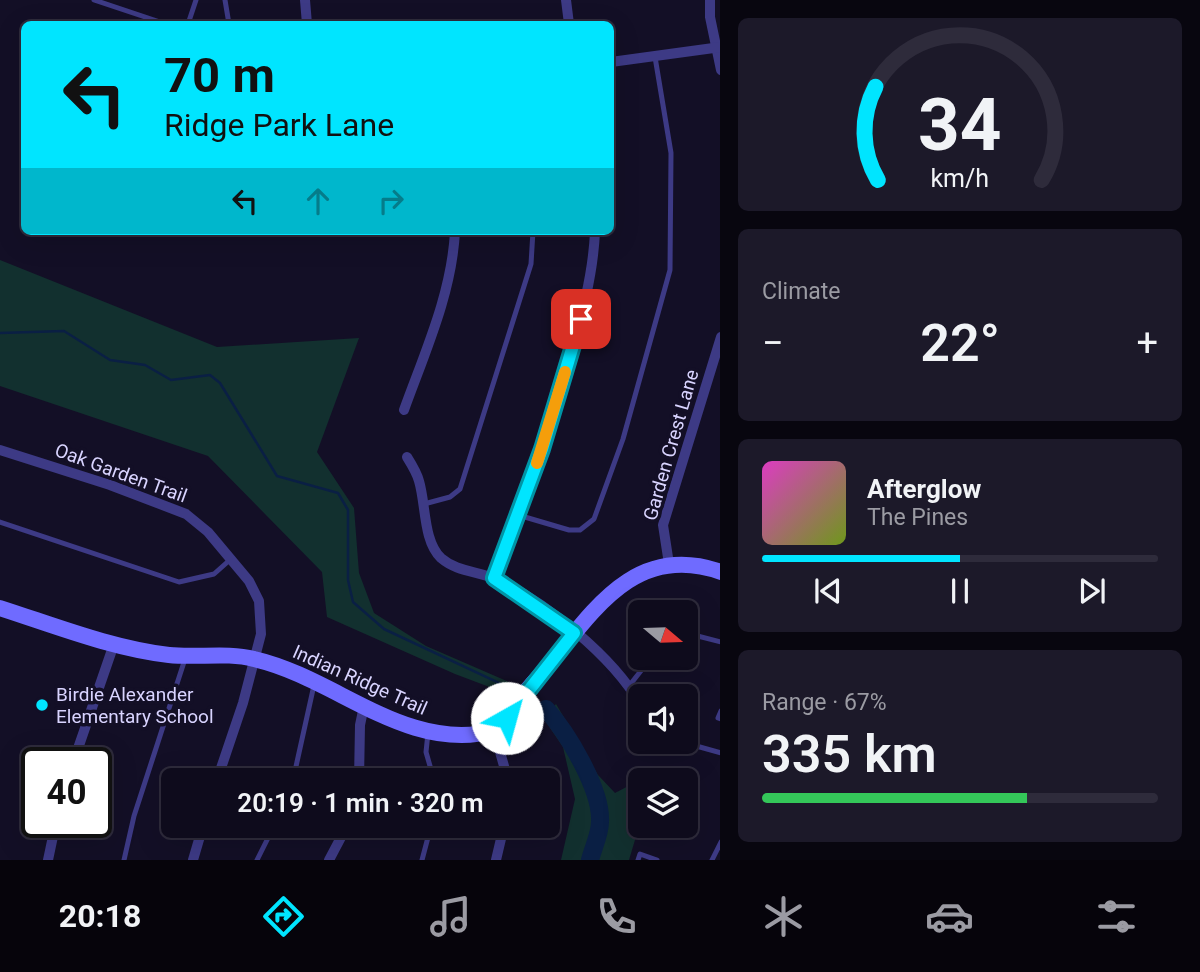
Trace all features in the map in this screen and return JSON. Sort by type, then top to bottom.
[{"type":"street","points":[[305,0],[307,21]]},
{"type":"street","points":[[566,0],[569,21]]},
{"type":"street","points":[[710,0],[710,16],[719,47],[720,70]]},
{"type":"street","points":[[614,62],[719,47]]},
{"type":"street","points":[[404,410],[431,336],[453,260],[455,235]]},
{"type":"street","points":[[494,578],[542,449],[588,295],[595,235]]},
{"type":"street","name":"Garden Crest Lane","points":[[669,564],[663,525],[720,337]]},
{"type":"street","name":"Oak Garden Trail","points":[[0,450],[168,505],[186,514],[232,558],[259,601],[262,619],[243,704],[221,768]]},
{"type":"street","points":[[407,457],[419,481],[432,542],[440,558],[458,568],[494,578],[574,633],[611,663],[628,685]]},
{"type":"street","points":[[505,768],[494,731],[600,603],[629,579],[669,564],[695,565],[720,572]]},
{"type":"street","name":"Indian Ridge Trail","points":[[0,608],[114,644],[186,656],[254,658],[315,682],[409,728],[428,733],[472,736],[494,731]]},
{"type":"street","points":[[79,747],[114,644]]},
{"type":"street","points":[[359,768],[360,725],[365,706]]},
{"type":"street","points":[[48,860],[52,838]]},
{"type":"street","points":[[193,860],[199,838]]},
{"type":"street","points":[[329,860],[341,838]]},
{"type":"street","points":[[496,860],[501,838]]},
{"type":"lane","points":[[94,0],[157,21]]},
{"type":"lane","points":[[189,21],[196,0]]},
{"type":"lane","points":[[225,0],[228,21]]},
{"type":"lane","points":[[517,515],[569,530],[580,530],[594,519],[627,426],[670,270],[671,153],[655,57]]},
{"type":"lane","points":[[424,504],[450,497],[460,489],[531,264],[533,235]]},
{"type":"lane","points":[[0,522],[135,566],[161,579],[179,582],[214,574],[232,558]]},
{"type":"lane","points":[[698,636],[720,642]]},
{"type":"lane","points":[[124,860],[134,816],[186,656]]},
{"type":"lane","points":[[631,684],[642,670]]},
{"type":"lane","points":[[296,768],[315,682]]},
{"type":"lane","points":[[720,711],[720,719]]},
{"type":"lane","points":[[428,733],[426,752],[431,768]]},
{"type":"lane","points":[[698,747],[720,753]]},
{"type":"lane","points":[[257,860],[268,838]]},
{"type":"lane","points":[[422,860],[428,838]]},
{"type":"lane","points":[[712,860],[718,852],[720,842]]},
{"type":"lane","points":[[638,860],[640,854],[657,860]]},
{"type":"green space","points":[[0,260],[217,347],[359,338],[317,452],[354,508],[359,573],[374,613],[426,646],[509,682],[511,695],[455,674],[327,617],[322,572],[208,456],[0,386]]},
{"type":"green space","points":[[556,704],[598,775],[615,793],[628,786],[628,838],[636,838],[629,860],[561,860],[575,799],[563,747],[544,719]]},
{"type":"waterway","points":[[0,333],[64,331],[110,360],[145,365],[171,380],[210,375],[220,383],[277,476],[338,493],[348,510],[348,580],[353,602],[384,629],[518,692]]},
{"type":"waterway","points":[[546,709],[573,746],[595,794],[600,827],[590,860]]},
{"type":"slow traffic","points":[[537,463],[565,372]]},
{"type":"place","name":"Birdie Alexander Elementary School","points":[[42,705]]},
{"type":"route","points":[[507,718],[574,633],[541,607],[494,578],[542,449],[581,319]]}]
